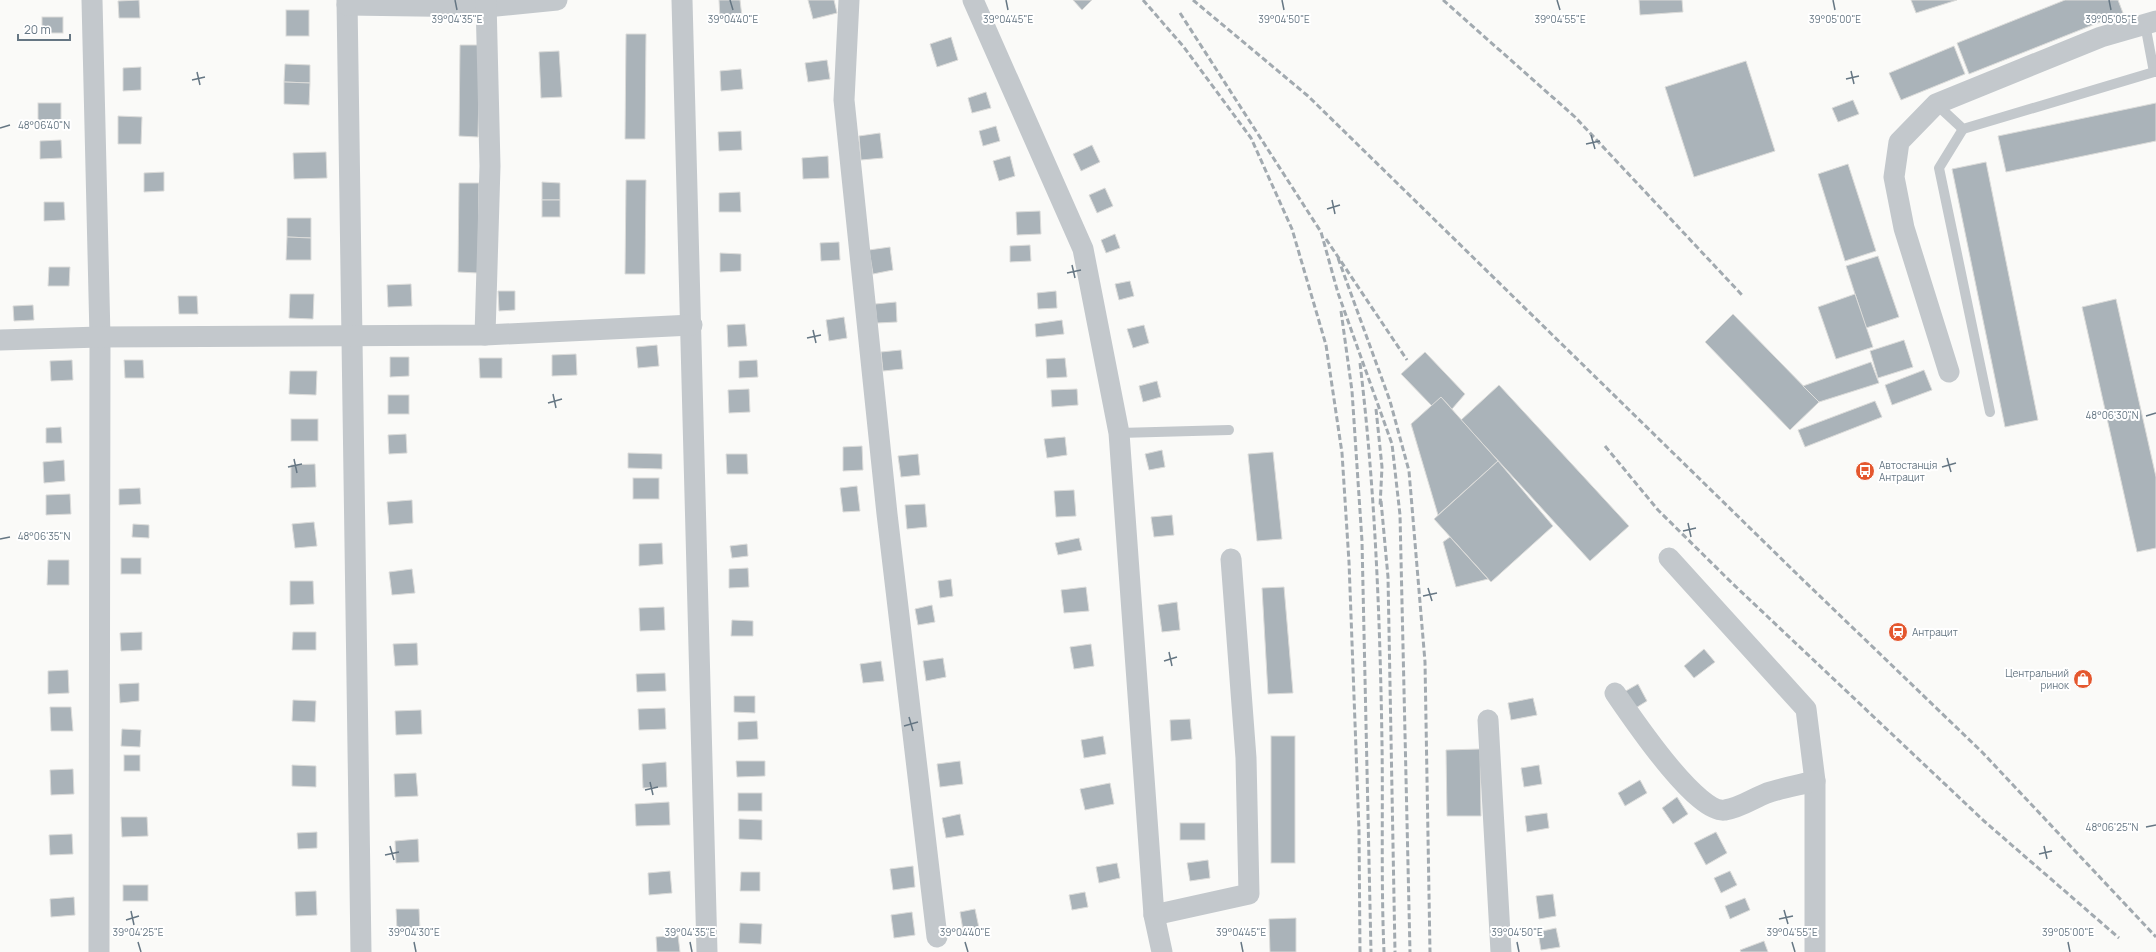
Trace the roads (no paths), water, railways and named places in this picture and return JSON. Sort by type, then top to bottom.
[{"type":"street","points":[[92,0],[100,337],[99,952]]},
{"type":"street","points":[[361,952],[347,3],[486,4],[558,0]]},
{"type":"street","points":[[682,0],[692,325],[707,952]]},
{"type":"street","points":[[849,0],[844,100],[886,514],[937,937]]},
{"type":"street","points":[[973,0],[1083,249],[1119,433],[1154,916],[1162,952]]},
{"type":"street","points":[[485,335],[490,166],[486,4]]},
{"type":"street","points":[[1949,372],[1904,228],[1894,177],[1899,142],[1936,104],[2101,37],[2150,23]]},
{"type":"street","points":[[0,340],[100,337],[352,337],[485,335],[692,325]]},
{"type":"street","points":[[1154,916],[1249,894],[1246,758],[1231,558]]},
{"type":"street","points":[[1669,558],[1806,709],[1815,781],[1815,952]]},
{"type":"street","points":[[1615,693],[1672,769],[1696,797],[1714,809],[1724,811],[1768,793],[1815,781]]},
{"type":"street","points":[[1488,720],[1501,952]]},
{"type":"lane","points":[[1990,412],[1939,168],[1963,129],[2155,72],[2150,23]]},
{"type":"lane","points":[[1936,104],[1963,129]]},
{"type":"lane","points":[[1119,433],[1229,430]]},
{"type":"railway","points":[[1143,0],[1183,46],[1251,138],[1292,229],[1326,345],[1342,453],[1349,562],[1359,830],[1360,952]]},
{"type":"railway","points":[[1193,0],[1308,96],[1800,577],[1982,752],[2156,937]]},
{"type":"railway","points":[[1443,0],[1575,117],[1742,295]]},
{"type":"railway","points":[[1180,13],[1321,232],[1338,293],[1392,444],[1400,515],[1410,952]]},
{"type":"railway","points":[[1326,239],[1407,360]]},
{"type":"railway","points":[[1338,258],[1390,401],[1409,471],[1425,662],[1430,952]]},
{"type":"railway","points":[[1341,311],[1352,391],[1362,541],[1371,952]]},
{"type":"railway","points":[[1360,363],[1373,505],[1380,648],[1384,952]]},
{"type":"railway","points":[[1376,409],[1382,467],[1380,507]]},
{"type":"railway","points":[[1605,446],[1658,510],[1733,584],[1984,821],[2119,938]]},
{"type":"railway","points":[[1381,501],[1388,577],[1395,952]]},
{"type":"place","name":"Автостанція Антрацит","points":[[1865,471]]},
{"type":"place","name":"Антрацит","points":[[1898,632]]},
{"type":"place","name":"Центральний ринок","points":[[2083,679]]}]
